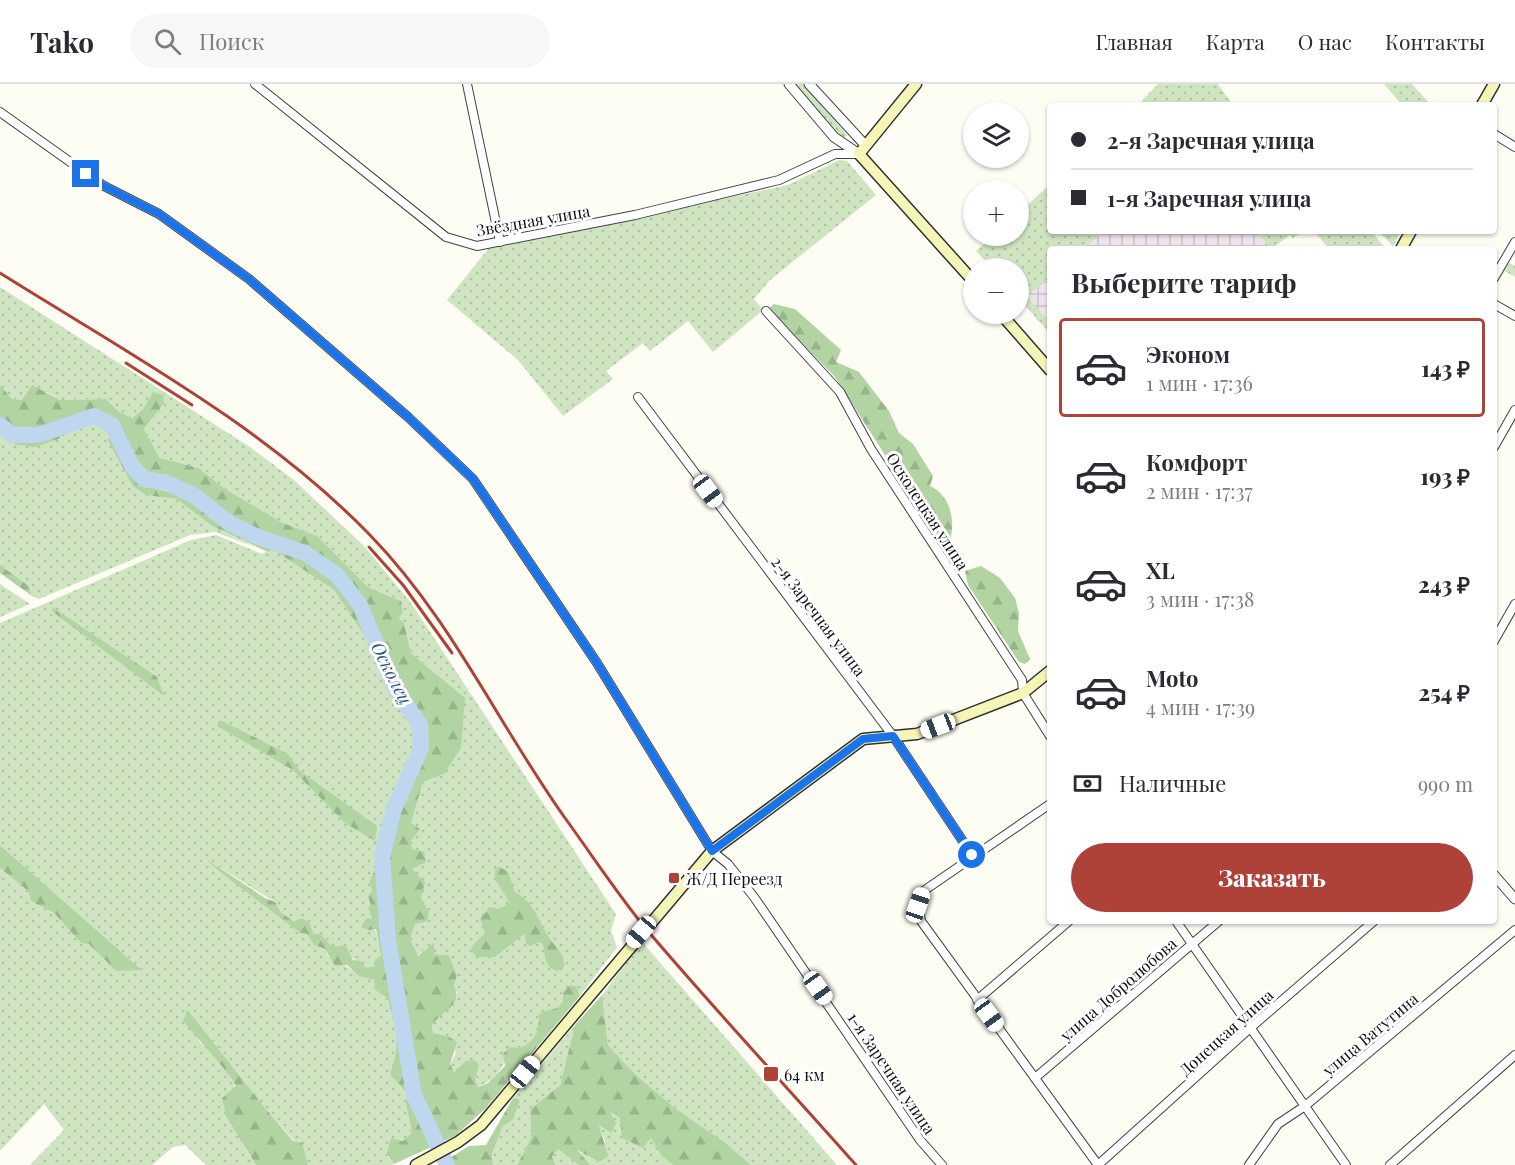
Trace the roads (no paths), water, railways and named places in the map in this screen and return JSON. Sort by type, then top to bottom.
[{"type":"main road","points":[[916,84],[862,150],[963,269]]},
{"type":"main road","points":[[1484,102],[1494,84]]},
{"type":"main road","points":[[1010,324],[1047,367]]},
{"type":"main road","points":[[418,1164],[458,1142],[481,1125],[641,932],[712,851],[863,739],[917,734],[1023,693],[1047,673]]},
{"type":"street","name":"Звёздная улица","points":[[255,84],[446,237],[477,246],[635,215],[779,180],[835,154],[862,150]]},
{"type":"street","points":[[467,84],[500,242]]},
{"type":"street","points":[[789,84],[834,137],[862,150]]},
{"type":"street","points":[[809,84],[862,150]]},
{"type":"street","name":"1-я Заречная улица","points":[[0,112],[104,186],[159,214],[249,279],[408,417],[473,479],[597,663],[712,851],[728,864],[754,897],[920,1140],[942,1165]]},
{"type":"street","points":[[1497,136],[1515,147]]},
{"type":"street","points":[[1497,273],[1515,242]]},
{"type":"street","points":[[1497,306],[1515,316]]},
{"type":"street","name":"Осколецкая улица","points":[[766,311],[840,392],[872,449],[1022,680],[1023,693],[1047,731]]},
{"type":"street","name":"2-я Заречная улица","points":[[638,397],[893,736],[972,855]]},
{"type":"street","points":[[1497,442],[1515,410]]},
{"type":"street","points":[[1497,636],[1515,604]]},
{"type":"street","points":[[1047,806],[972,855],[922,892],[918,905],[921,921],[1098,1165]]},
{"type":"street","points":[[1497,878],[1515,899]]},
{"type":"street","points":[[977,999],[1065,924]]},
{"type":"street","points":[[1178,924],[1248,1029],[1346,1165]]},
{"type":"street","name":"улица Добролюбова","points":[[1035,1078],[1215,924]]},
{"type":"street","name":"Донецкая улица","points":[[1098,1165],[1248,1029],[1370,924]]},
{"type":"street","name":"улица Ватутина","points":[[1249,1165],[1278,1124],[1305,1106],[1515,930]]},
{"type":"street","points":[[1390,1165],[1515,1055]]},
{"type":"waterway","name":"Осколец","points":[[0,425],[12,435],[39,435],[94,416],[112,425],[132,466],[144,479],[165,482],[195,496],[229,523],[258,537],[305,553],[337,575],[360,605],[396,690],[420,725],[421,748],[394,809],[382,856],[388,939],[414,1095],[447,1165]]},
{"type":"railway","points":[[0,273],[144,362],[239,425],[328,495],[369,534],[425,601],[473,672],[565,818],[636,917],[856,1165]]},
{"type":"railway","points":[[126,363],[192,405]]},
{"type":"railway","points":[[369,547],[403,585],[452,653]]},
{"type":"place","name":"Ж/Д Переезд","points":[[674,878]]},
{"type":"place","name":"64 км","points":[[771,1074]]}]
